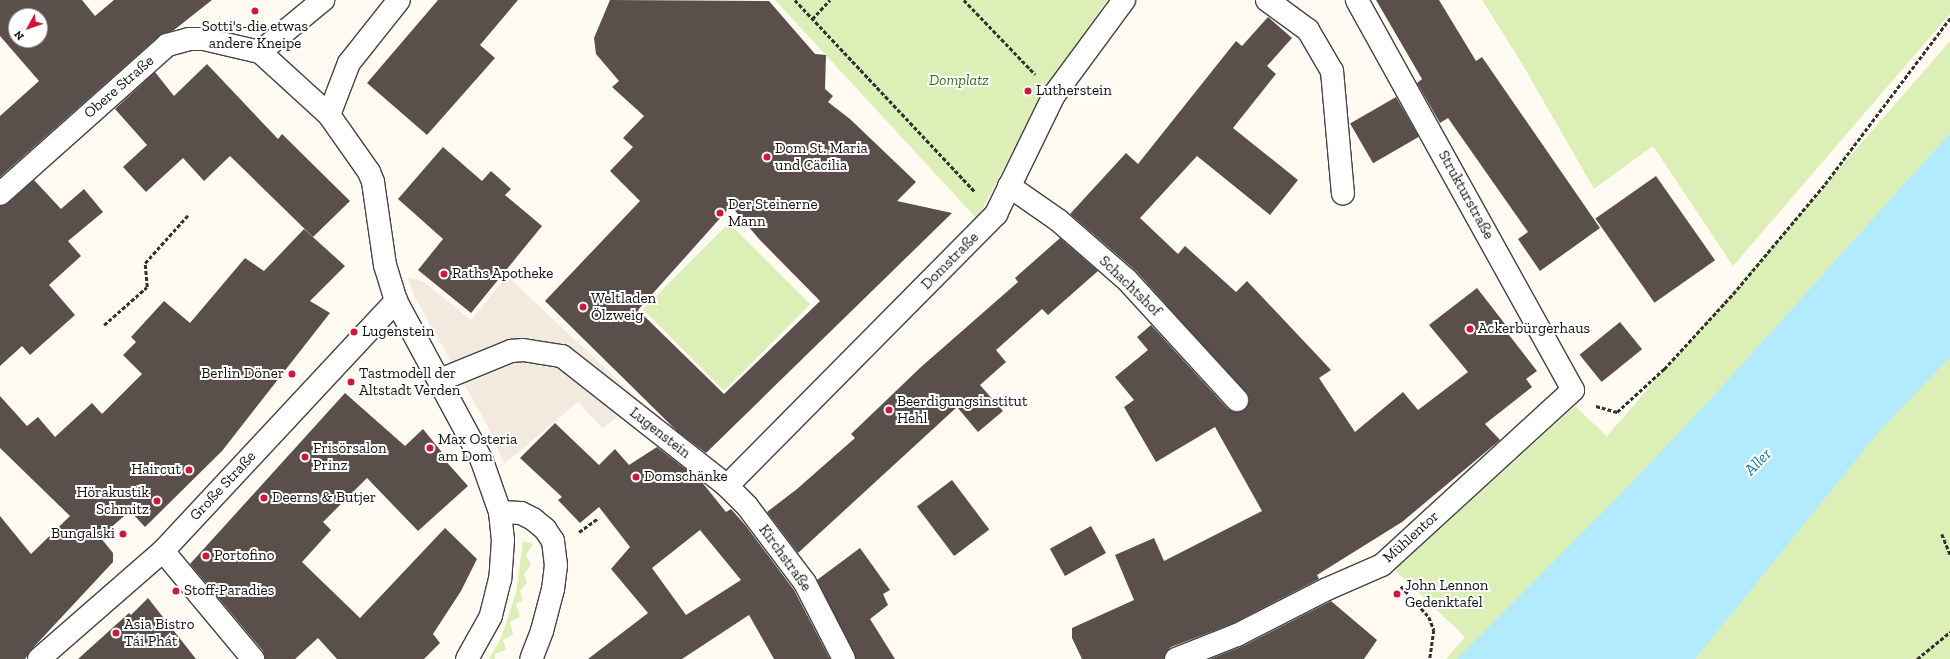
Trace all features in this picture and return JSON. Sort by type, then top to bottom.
[{"type":"street","points":[[323,0],[260,52],[329,116],[369,172],[373,182],[385,265],[396,301],[440,380],[482,461],[500,512],[503,540],[500,579],[491,616],[467,659]]},
{"type":"street","points":[[329,116],[349,63],[398,0]]},
{"type":"street","name":"Domstraße","points":[[727,486],[996,214],[1054,95],[1124,0]]},
{"type":"street","points":[[1267,0],[1308,30],[1332,71],[1343,194]]},
{"type":"street","name":"Strukturstraße","points":[[1357,0],[1573,390]]},
{"type":"street","name":"Obere Straße","points":[[0,194],[167,45],[189,39],[204,39],[260,52]]},
{"type":"street","name":"Schachtshof","points":[[1010,186],[1058,220],[1127,280],[1237,400]]},
{"type":"street","name":"Große Straße","points":[[39,659],[163,551],[396,301]]},
{"type":"street","name":"Lugenstein","points":[[440,380],[511,351],[523,350],[562,356],[727,486]]},
{"type":"street","name":"Mühlentor","points":[[1176,659],[1237,635],[1327,589],[1382,564],[1573,390]]},
{"type":"street","name":"Kirchstraße","points":[[727,486],[747,506],[805,582],[844,659]]},
{"type":"street","points":[[500,512],[521,513],[533,519],[545,529],[553,541],[556,565],[553,588],[542,631],[531,659]]},
{"type":"street","points":[[163,551],[253,659]]},
{"type":"path","points":[[795,0],[996,214]]},
{"type":"path","points":[[812,19],[830,0]]},
{"type":"path","points":[[964,0],[1054,95]]},
{"type":"path","points":[[1573,390],[1585,402],[1617,412],[1664,369],[1733,294],[1825,184],[1950,18]]},
{"type":"path","points":[[104,325],[147,287],[145,263],[188,215]]},
{"type":"path","points":[[1942,534],[1950,554]]},
{"type":"path","points":[[1382,564],[1429,617],[1434,630],[1430,659]]},
{"type":"path","points":[[1917,659],[1950,632]]},
{"type":"green space","name":"Domplatz","points":[[775,0],[1107,0],[1048,86],[977,219]]},
{"type":"green space","points":[[1482,0],[1950,0],[1950,14],[1733,266],[1653,146],[1594,189],[1521,62]]},
{"type":"green space","points":[[1950,41],[1950,659],[1446,659],[1465,637],[1395,570],[1575,406],[1611,440],[1607,436]]},
{"type":"green space","points":[[729,223],[810,304],[724,391],[643,309]]},
{"type":"green space","points":[[523,541],[533,544],[526,555],[531,564],[524,574],[527,583],[520,591],[523,600],[516,604],[520,617],[510,622],[513,635],[503,640],[506,650],[495,654],[495,659],[489,659],[501,638],[516,593]]},
{"type":"shaded area","name":"Lugenstein","points":[[507,276],[697,454],[622,414],[602,428],[578,402],[504,464],[486,423],[414,296],[408,278],[423,281],[471,320]]},
{"type":"water","name":"Aller","points":[[1950,133],[1950,357],[1877,434],[1695,659],[1457,659],[1626,489],[1729,379]]},
{"type":"building","points":[[0,0],[82,0],[95,16],[114,0],[212,0],[174,30],[159,36],[0,177],[0,116],[39,81],[10,48],[48,48],[48,8],[8,8],[8,45],[0,36]]},
{"type":"building","points":[[438,0],[518,0],[480,45],[495,58],[427,135],[367,83]]},
{"type":"building","name":"Dom St. Maria und Cäcilia","points":[[610,0],[769,1],[815,54],[826,55],[825,89],[833,96],[828,102],[850,119],[916,182],[897,201],[952,213],[706,453],[678,432],[545,301],[640,201],[610,171],[633,147],[623,138],[644,116],[612,87],[619,81],[596,54],[594,38]],"holes":[[[731,206],[759,239],[820,301],[724,394],[638,310]]]},
{"type":"building","points":[[1376,0],[1439,0],[1476,61],[1482,57],[1600,228],[1540,271],[1518,239],[1528,232],[1448,118],[1440,123],[1417,83],[1422,79]]},
{"type":"building","points":[[1268,17],[1292,38],[1267,66],[1276,74],[1233,128],[1298,180],[1270,215],[1197,156],[1140,218],[1178,254],[1185,246],[1236,292],[1247,281],[1331,370],[1319,378],[1355,432],[1403,392],[1418,410],[1468,372],[1429,325],[1477,288],[1512,333],[1509,335],[1537,371],[1526,379],[1532,387],[1485,424],[1500,440],[1402,522],[1317,575],[1319,579],[1232,624],[1171,647],[1166,652],[1164,659],[1082,659],[1072,638],[1072,628],[1134,600],[1115,555],[1154,538],[1164,561],[1262,511],[1215,427],[1156,462],[1124,407],[1134,400],[1115,377],[1148,350],[1137,337],[1151,325],[1228,409],[1239,412],[1245,409],[1249,397],[1136,271],[1070,214],[1126,153],[1138,164],[1236,41],[1242,46]]},
{"type":"building","points":[[207,64],[278,139],[282,134],[350,201],[313,237],[230,156],[204,181],[183,158],[146,192],[123,167],[147,145],[115,109],[155,72],[174,96]]},
{"type":"building","points":[[1396,97],[1419,137],[1373,163],[1350,124]]},
{"type":"building","points":[[443,147],[482,181],[491,171],[511,189],[505,195],[542,226],[471,313],[418,270],[443,239],[398,199]]},
{"type":"building","points":[[1656,176],[1715,260],[1654,303],[1595,218]]},
{"type":"building","points":[[34,180],[61,209],[84,189],[103,212],[68,241],[81,256],[49,285],[75,315],[30,355],[22,346],[0,366],[0,206],[8,203]]},
{"type":"building","points":[[304,229],[345,266],[310,301],[330,313],[222,451],[145,527],[130,511],[100,537],[113,553],[113,562],[31,650],[25,659],[0,659],[0,516],[31,554],[70,516],[0,448],[0,396],[27,426],[38,417],[55,437],[92,403],[102,414],[142,374],[123,355],[136,342],[131,337],[164,301],[190,323],[245,258],[264,271]]},
{"type":"building","points":[[1060,238],[1098,271],[1048,315],[1042,309],[996,350],[1006,362],[980,385],[1003,411],[978,432],[957,407],[798,553],[767,512],[797,489],[855,438],[851,434],[921,367],[1018,282],[1015,278]]},
{"type":"building","points":[[1620,322],[1642,349],[1602,382],[1580,355]]},
{"type":"building","points":[[345,393],[405,446],[423,429],[445,456],[443,458],[468,486],[418,531],[367,478],[323,522],[331,530],[302,562],[360,618],[445,528],[477,559],[461,591],[433,634],[440,643],[424,659],[337,659],[318,638],[295,659],[265,659],[263,651],[190,564]]},
{"type":"building","points":[[555,423],[599,465],[615,449],[629,465],[657,447],[701,481],[726,512],[731,509],[746,526],[794,590],[830,659],[774,659],[749,615],[682,659],[588,659],[648,613],[611,569],[630,547],[599,507],[580,523],[558,500],[562,497],[520,458]],"holes":[[[700,530],[741,580],[686,615],[652,568]]]},
{"type":"building","points":[[952,480],[989,530],[954,556],[917,506]]},
{"type":"building","points":[[1091,526],[1106,553],[1065,576],[1050,549]]},
{"type":"building","points":[[860,548],[890,590],[883,594],[888,605],[870,619],[895,659],[856,659],[817,580]]},
{"type":"building","points":[[148,598],[196,659],[78,659],[129,613],[131,615]]},
{"type":"building","points":[[1331,601],[1377,640],[1364,659],[1210,659],[1243,646]]},
{"type":"place","name":"Sotti's-die etwas andere Kneipe","points":[[255,11]]},
{"type":"place","name":"Lutherstein","points":[[1028,91]]},
{"type":"place","name":"Dom St. Maria und Cäcilia","points":[[767,157]]},
{"type":"place","name":"Der Steinerne Mann","points":[[720,213]]},
{"type":"place","name":"Raths Apotheke","points":[[444,274]]},
{"type":"place","name":"Weltladen Ölzweig","points":[[583,307]]},
{"type":"place","name":"Ackerbürgerhaus","points":[[1470,329]]},
{"type":"place","name":"Lugenstein","points":[[354,332]]},
{"type":"place","name":"Berlin Döner","points":[[292,374]]},
{"type":"place","name":"Tastmodell der Altstadt Verden","points":[[351,382]]},
{"type":"place","name":"Beerdigungsinstitut Hehl","points":[[889,410]]},
{"type":"place","name":"Max Osteria am Dom","points":[[430,448]]},
{"type":"place","name":"Frisörsalon Prinz","points":[[305,457]]},
{"type":"place","name":"Haircut","points":[[189,470]]},
{"type":"place","name":"Domschänke","points":[[636,477]]},
{"type":"place","name":"Deerns & Butjer","points":[[264,498]]},
{"type":"place","name":"Hörakustik Schmitz","points":[[157,501]]},
{"type":"place","name":"Bungalski","points":[[123,534]]},
{"type":"place","name":"Portofino","points":[[206,556]]},
{"type":"place","name":"Stoff-Paradies","points":[[176,591]]},
{"type":"place","name":"John Lennon Gedenktafel","points":[[1397,594]]},
{"type":"place","name":"Asia Bistro Tái Phát","points":[[116,633]]}]
